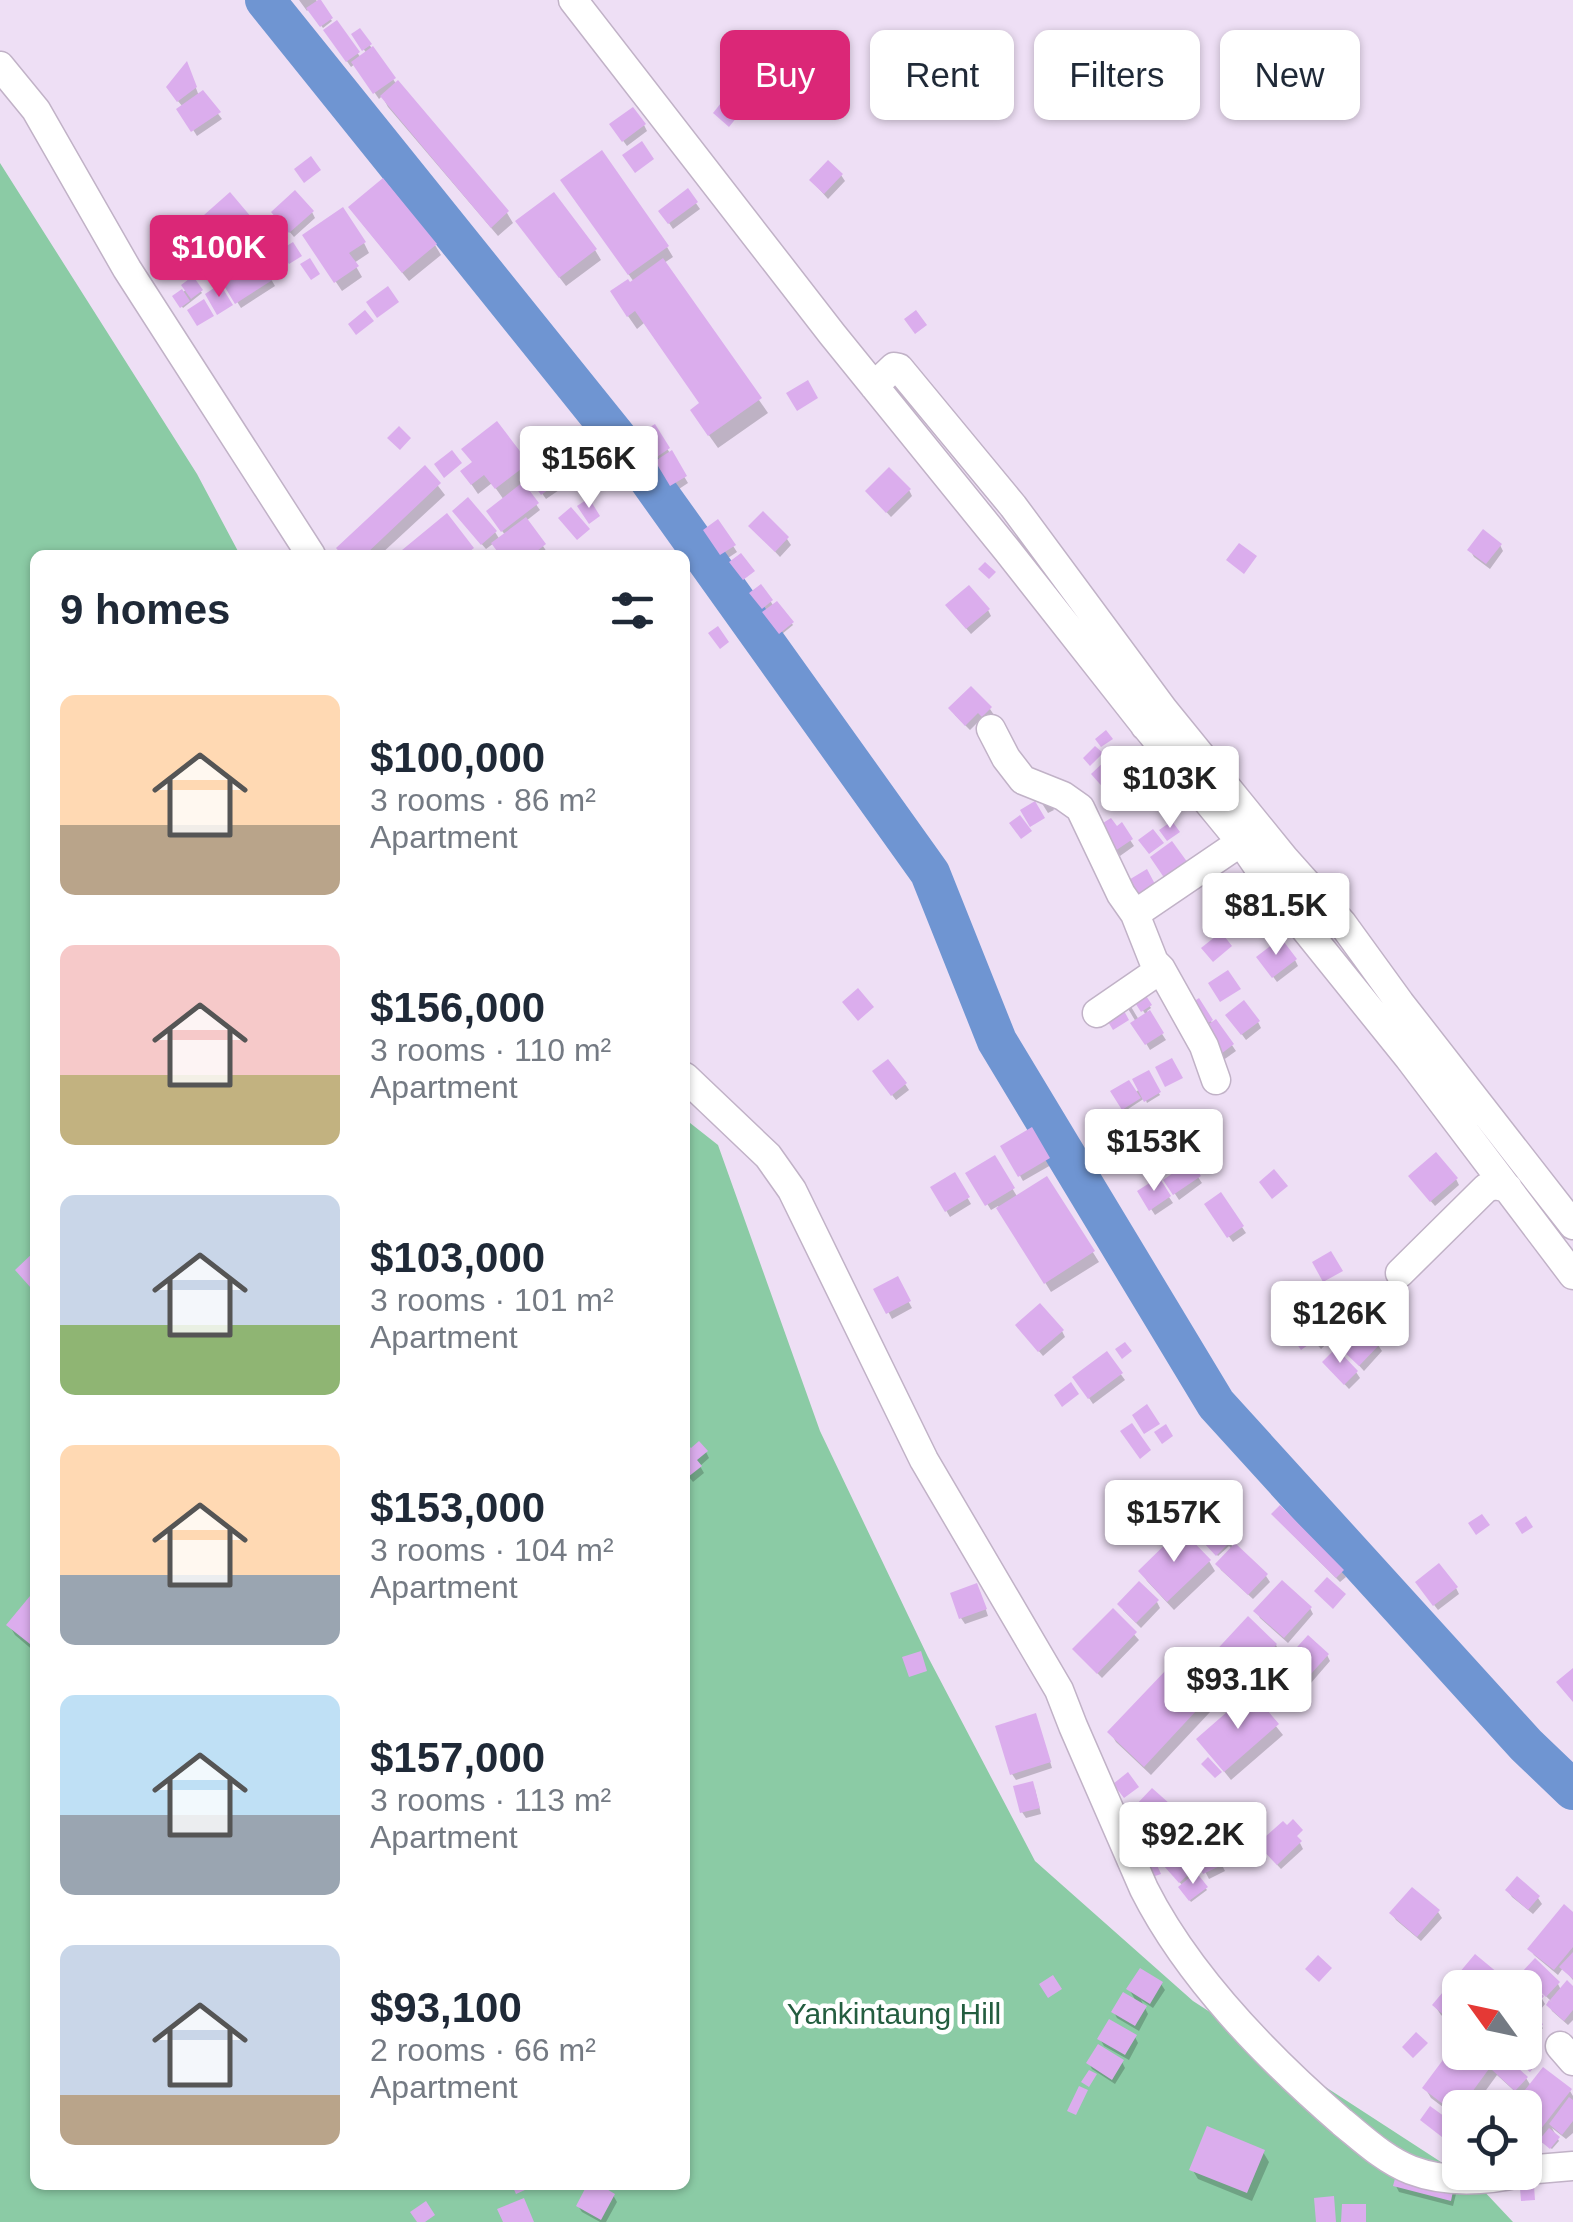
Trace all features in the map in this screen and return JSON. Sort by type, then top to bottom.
[{"type":"street","points":[[573,0],[1274,867],[1410,1058],[1573,1275]]},
{"type":"street","points":[[0,66],[36,110],[127,270],[308,550]]},
{"type":"street","points":[[1154,718],[1241,842],[1342,922],[1573,1225]]},
{"type":"street","points":[[991,729],[1016,774],[1080,808],[1121,894],[1135,914],[1154,962],[1204,1046],[1216,1080]]},
{"type":"street","points":[[1135,914],[1241,842]]},
{"type":"street","points":[[1096,1013],[1161,969]]},
{"type":"street","points":[[690,1082],[768,1156],[792,1190],[924,1460],[1060,1690],[1156,1913],[1192,1965],[1281,2067],[1360,2137],[1396,2163],[1442,2177]]},
{"type":"street","points":[[1400,1273],[1486,1188],[1508,1188]]},
{"type":"street","points":[[1542,2169],[1573,2166]]},
{"type":"green space","name":"Yankintaung Hill","points":[[0,163],[197,474],[237,550],[30,550],[30,2190],[690,2190],[690,1123],[718,1145],[820,1431],[928,1657],[1035,1861],[1193,2001],[1442,2163],[1442,2190],[1483,2190],[1513,2222],[0,2222]]},
{"type":"building","points":[[318,0],[333,18],[320,27],[306,8]]},
{"type":"building","points":[[337,20],[360,52],[346,62],[323,30]]},
{"type":"building","points":[[360,28],[372,44],[362,51],[351,34]]},
{"type":"building","points":[[373,46],[396,78],[373,94],[351,62]]},
{"type":"building","points":[[187,61],[197,87],[177,102],[166,87]]},
{"type":"building","points":[[398,80],[509,211],[491,228],[380,96]]},
{"type":"building","points":[[203,90],[221,112],[191,132],[176,109]]},
{"type":"building","points":[[633,107],[646,124],[622,142],[609,124]]},
{"type":"building","points":[[642,141],[654,159],[635,173],[622,155]]},
{"type":"building","points":[[602,150],[669,246],[628,275],[560,180]]},
{"type":"building","points":[[311,156],[321,170],[304,183],[294,169]]},
{"type":"building","points":[[828,160],[843,174],[824,194],[809,180]]},
{"type":"building","points":[[383,178],[437,244],[402,273],[348,207]]},
{"type":"building","points":[[688,188],[698,202],[668,224],[658,211]]},
{"type":"building","points":[[295,190],[314,211],[289,233],[271,212]]},
{"type":"building","points":[[230,192],[257,224],[231,247],[204,215]]},
{"type":"building","points":[[554,192],[597,249],[559,278],[515,221]]},
{"type":"building","points":[[343,207],[366,242],[349,253],[359,266],[334,283],[302,235]]},
{"type":"building","points":[[280,225],[288,238],[269,250],[261,237]]},
{"type":"building","points":[[293,242],[302,256],[289,264],[280,250]]},
{"type":"building","points":[[278,252],[287,268],[276,275],[266,259]]},
{"type":"building","points":[[310,258],[320,274],[311,280],[300,264]]},
{"type":"building","points":[[663,258],[762,398],[708,436],[690,410],[699,403],[635,311],[627,317],[610,291]]},
{"type":"building","points":[[262,259],[274,279],[235,304],[223,284]]},
{"type":"building","points":[[193,276],[203,290],[191,299],[181,285]]},
{"type":"building","points":[[220,284],[233,305],[217,315],[205,294]]},
{"type":"building","points":[[388,286],[399,302],[377,318],[366,302]]},
{"type":"building","points":[[182,289],[190,301],[180,308],[172,296]]},
{"type":"building","points":[[204,299],[214,316],[197,326],[187,310]]},
{"type":"building","points":[[365,310],[374,321],[356,335],[348,324]]},
{"type":"building","points":[[916,310],[927,325],[915,334],[904,319]]},
{"type":"building","points":[[808,380],[818,398],[797,411],[786,393]]},
{"type":"building","points":[[497,421],[529,463],[495,489],[484,475],[471,485],[460,471],[472,462],[461,449]]},
{"type":"building","points":[[655,424],[670,448],[654,459],[638,434]]},
{"type":"building","points":[[399,426],[411,438],[400,450],[387,438]]},
{"type":"building","points":[[546,433],[554,445],[533,459],[525,447]]},
{"type":"building","points":[[576,434],[589,455],[567,468],[555,448]]},
{"type":"building","points":[[452,450],[462,463],[444,478],[434,464]]},
{"type":"building","points":[[672,450],[687,476],[670,486],[655,461]]},
{"type":"building","points":[[552,457],[566,477],[541,495],[527,475]]},
{"type":"building","points":[[425,465],[441,483],[370,550],[336,548]]},
{"type":"building","points":[[889,467],[911,489],[886,513],[865,491]]},
{"type":"building","points":[[523,482],[539,503],[501,532],[486,511]]},
{"type":"building","points":[[468,497],[497,531],[481,545],[452,511]]},
{"type":"building","points":[[589,498],[600,516],[589,524],[577,506]]},
{"type":"building","points":[[571,507],[590,529],[577,540],[558,518]]},
{"type":"building","points":[[763,511],[789,537],[775,552],[748,526]]},
{"type":"building","points":[[447,513],[474,548],[471,550],[402,550]]},
{"type":"building","points":[[526,517],[546,544],[538,550],[496,550],[491,543]]},
{"type":"building","points":[[718,519],[736,545],[720,555],[703,530]]},
{"type":"building","points":[[1483,529],[1502,544],[1486,564],[1467,550]]},
{"type":"building","points":[[1239,543],[1257,556],[1244,574],[1226,560]]},
{"type":"building","points":[[741,553],[755,571],[743,580],[729,562]]},
{"type":"building","points":[[985,562],[996,572],[989,579],[978,569]]},
{"type":"building","points":[[761,584],[773,600],[762,609],[749,593]]},
{"type":"building","points":[[969,585],[990,609],[966,629],[945,605]]},
{"type":"building","points":[[777,601],[794,622],[779,634],[762,612]]},
{"type":"building","points":[[718,626],[729,642],[720,649],[708,633]]},
{"type":"building","points":[[971,686],[992,707],[982,717],[978,713],[965,726],[948,708]]},
{"type":"building","points":[[1106,730],[1113,739],[1101,747],[1095,739]]},
{"type":"building","points":[[1095,746],[1103,753],[1090,766],[1083,758]]},
{"type":"building","points":[[1111,755],[1127,772],[1107,792],[1091,774]]},
{"type":"building","points":[[1035,801],[1045,818],[1030,827],[1020,810]]},
{"type":"building","points":[[1020,815],[1032,831],[1021,839],[1009,823]]},
{"type":"building","points":[[1111,818],[1117,826],[1122,822],[1133,839],[1115,851],[1098,826]]},
{"type":"building","points":[[1172,821],[1180,832],[1167,841],[1159,830]]},
{"type":"building","points":[[1153,829],[1164,843],[1149,854],[1138,840]]},
{"type":"building","points":[[1172,841],[1188,863],[1165,879],[1150,857]]},
{"type":"building","points":[[1147,869],[1156,886],[1136,897],[1127,881]]},
{"type":"building","points":[[1221,932],[1232,946],[1213,962],[1201,948]]},
{"type":"building","points":[[1281,938],[1297,959],[1272,978],[1256,957]]},
{"type":"building","points":[[1228,970],[1241,989],[1220,1002],[1208,983]]},
{"type":"building","points":[[858,988],[874,1007],[858,1021],[842,1002]]},
{"type":"building","points":[[1143,991],[1152,1005],[1141,1012],[1132,998]]},
{"type":"building","points":[[1199,998],[1213,1020],[1198,1029],[1184,1008]]},
{"type":"building","points":[[1244,1000],[1260,1021],[1241,1035],[1225,1015]]},
{"type":"building","points":[[1123,1009],[1129,1020],[1113,1030],[1107,1020]]},
{"type":"building","points":[[1150,1010],[1164,1033],[1145,1045],[1130,1023]]},
{"type":"building","points":[[1216,1019],[1234,1044],[1217,1057],[1199,1031]]},
{"type":"building","points":[[1172,1058],[1183,1078],[1165,1087],[1155,1067]]},
{"type":"building","points":[[888,1059],[907,1083],[891,1096],[872,1071]]},
{"type":"building","points":[[1149,1070],[1161,1092],[1144,1102],[1132,1079]]},
{"type":"building","points":[[1129,1080],[1141,1098],[1122,1110],[1110,1091]]},
{"type":"building","points":[[1160,1118],[1174,1140],[1130,1170],[1115,1147]]},
{"type":"building","points":[[1032,1127],[1050,1158],[1018,1177],[1000,1146]]},
{"type":"building","points":[[1200,1135],[1207,1144],[1196,1151],[1190,1142]]},
{"type":"building","points":[[1185,1142],[1193,1154],[1179,1164],[1171,1152]]},
{"type":"building","points":[[1436,1152],[1458,1178],[1430,1202],[1408,1176]]},
{"type":"building","points":[[995,1155],[1015,1188],[985,1206],[965,1173]]},
{"type":"building","points":[[1154,1159],[1163,1172],[1148,1182],[1139,1169]]},
{"type":"building","points":[[1190,1161],[1201,1176],[1173,1195],[1163,1180]]},
{"type":"building","points":[[1274,1169],[1288,1186],[1272,1199],[1259,1182]]},
{"type":"building","points":[[955,1172],[970,1197],[945,1212],[930,1187]]},
{"type":"building","points":[[1047,1176],[1095,1251],[1044,1284],[996,1208]]},
{"type":"building","points":[[1159,1177],[1171,1196],[1149,1211],[1137,1191]]},
{"type":"building","points":[[1221,1192],[1244,1226],[1227,1238],[1204,1204]]},
{"type":"building","points":[[1331,1251],[1343,1271],[1323,1282],[1312,1262]]},
{"type":"building","points":[[30,1256],[30,1287],[15,1270]]},
{"type":"building","points":[[898,1276],[911,1301],[886,1314],[873,1289]]},
{"type":"building","points":[[1334,1282],[1357,1306],[1336,1326],[1313,1301]]},
{"type":"building","points":[[1310,1302],[1334,1327],[1317,1345],[1292,1319]]},
{"type":"building","points":[[1040,1303],[1064,1330],[1038,1352],[1015,1325]]},
{"type":"building","points":[[1293,1323],[1308,1345],[1301,1350],[1286,1328]]},
{"type":"building","points":[[1363,1328],[1380,1344],[1359,1366],[1342,1350]]},
{"type":"building","points":[[1125,1342],[1132,1351],[1122,1359],[1115,1349]]},
{"type":"building","points":[[1336,1348],[1358,1371],[1344,1385],[1322,1362]]},
{"type":"building","points":[[1107,1351],[1123,1373],[1088,1399],[1072,1377]]},
{"type":"building","points":[[1071,1382],[1079,1394],[1062,1407],[1054,1395]]},
{"type":"building","points":[[1147,1404],[1160,1424],[1144,1434],[1132,1415]]},
{"type":"building","points":[[1132,1423],[1151,1450],[1140,1459],[1120,1431]]},
{"type":"building","points":[[1166,1424],[1173,1436],[1162,1444],[1154,1432]]},
{"type":"building","points":[[699,1441],[708,1451],[697,1460],[702,1466],[690,1475],[690,1447]]},
{"type":"building","points":[[1280,1505],[1344,1570],[1336,1578],[1271,1514]]},
{"type":"building","points":[[1482,1514],[1490,1525],[1476,1535],[1468,1523]]},
{"type":"building","points":[[1526,1516],[1533,1527],[1522,1534],[1515,1523]]},
{"type":"building","points":[[1218,1526],[1232,1540],[1216,1556],[1203,1542]]},
{"type":"building","points":[[1181,1529],[1211,1560],[1167,1602],[1138,1571]]},
{"type":"building","points":[[1235,1543],[1268,1574],[1248,1595],[1215,1564]]},
{"type":"building","points":[[1439,1563],[1458,1587],[1433,1606],[1415,1582]]},
{"type":"building","points":[[1327,1577],[1346,1594],[1333,1609],[1314,1591]]},
{"type":"building","points":[[1282,1580],[1312,1607],[1284,1638],[1253,1611]]},
{"type":"building","points":[[1139,1581],[1159,1600],[1136,1623],[1117,1604]]},
{"type":"building","points":[[977,1583],[987,1609],[959,1619],[950,1593]]},
{"type":"building","points":[[30,1596],[30,1644],[6,1625]]},
{"type":"building","points":[[1113,1608],[1137,1632],[1097,1674],[1072,1649]]},
{"type":"building","points":[[1248,1616],[1277,1644],[1267,1655],[1275,1662],[1248,1692],[1210,1657]]},
{"type":"building","points":[[1308,1635],[1329,1654],[1300,1686],[1279,1667]]},
{"type":"building","points":[[1186,1649],[1222,1683],[1144,1767],[1107,1732]]},
{"type":"building","points":[[921,1651],[927,1671],[909,1677],[902,1657]]},
{"type":"building","points":[[1573,1668],[1573,1702],[1556,1682]]},
{"type":"building","points":[[1276,1670],[1287,1681],[1278,1691],[1266,1681]]},
{"type":"building","points":[[1251,1691],[1279,1724],[1224,1772],[1196,1739]]},
{"type":"building","points":[[1036,1713],[1051,1762],[1010,1775],[995,1726]]},
{"type":"building","points":[[1208,1757],[1222,1772],[1215,1778],[1201,1764]]},
{"type":"building","points":[[1128,1772],[1139,1787],[1124,1798],[1113,1784]]},
{"type":"building","points":[[1033,1781],[1040,1808],[1020,1813],[1013,1786]]},
{"type":"building","points":[[1152,1788],[1170,1804],[1152,1823],[1134,1807]]},
{"type":"building","points":[[1227,1807],[1243,1825],[1233,1835],[1241,1844],[1229,1855],[1204,1828]]},
{"type":"building","points":[[1196,1815],[1203,1824],[1180,1839],[1174,1830]]},
{"type":"building","points":[[1293,1819],[1303,1830],[1297,1836],[1302,1841],[1277,1865],[1257,1844],[1283,1821],[1287,1825]]},
{"type":"building","points":[[1175,1841],[1198,1866],[1179,1883],[1156,1857]]},
{"type":"building","points":[[1213,1842],[1224,1864],[1203,1874],[1192,1853]]},
{"type":"building","points":[[1151,1852],[1161,1874],[1149,1878],[1140,1857]]},
{"type":"building","points":[[1196,1872],[1208,1887],[1189,1901],[1178,1887]]},
{"type":"building","points":[[1517,1876],[1540,1896],[1528,1910],[1505,1890]]},
{"type":"building","points":[[1412,1887],[1440,1910],[1417,1937],[1389,1913]]},
{"type":"building","points":[[1564,1904],[1573,1912],[1573,1947],[1554,1970],[1527,1949]]},
{"type":"building","points":[[1573,1952],[1573,1979],[1559,1967]]},
{"type":"building","points":[[1475,1954],[1494,1970],[1462,1970]]},
{"type":"building","points":[[1318,1955],[1332,1968],[1319,1982],[1305,1969]]},
{"type":"building","points":[[1535,1958],[1560,1982],[1546,1997],[1542,1993],[1542,1970],[1524,1970]]},
{"type":"building","points":[[1140,1968],[1163,1982],[1150,2004],[1126,1989]]},
{"type":"building","points":[[1053,1975],[1062,1989],[1048,1998],[1039,1984]]},
{"type":"building","points":[[1567,1980],[1573,1986],[1573,2010],[1564,2021],[1546,2005]]},
{"type":"building","points":[[1123,1992],[1147,2006],[1135,2026],[1111,2012]]},
{"type":"building","points":[[1442,1993],[1442,2014],[1432,2005]]},
{"type":"building","points":[[1109,2019],[1137,2035],[1125,2055],[1097,2039]]},
{"type":"building","points":[[1416,2032],[1428,2043],[1413,2058],[1402,2047]]},
{"type":"building","points":[[1098,2044],[1124,2060],[1112,2080],[1086,2063]]},
{"type":"building","points":[[1442,2061],[1442,2070],[1488,2070],[1474,2090],[1442,2090],[1442,2103],[1422,2088]]},
{"type":"building","points":[[1542,2068],[1572,2089],[1542,2127],[1542,2090],[1525,2090]]},
{"type":"building","points":[[1089,2070],[1097,2074],[1089,2087],[1081,2082]]},
{"type":"building","points":[[1492,2070],[1520,2070],[1528,2077],[1514,2090]]},
{"type":"building","points":[[1079,2086],[1088,2090],[1076,2115],[1067,2111]]},
{"type":"building","points":[[1569,2097],[1573,2100],[1573,2121],[1562,2135],[1549,2124]]},
{"type":"building","points":[[1430,2106],[1442,2115],[1442,2137],[1420,2120]]},
{"type":"building","points":[[1207,2126],[1265,2150],[1247,2193],[1189,2170]]},
{"type":"building","points":[[1549,2128],[1560,2137],[1550,2149],[1542,2142]]},
{"type":"building","points":[[1397,2171],[1442,2183],[1442,2190],[1453,2190],[1451,2201],[1393,2186]]},
{"type":"building","points":[[584,2190],[608,2190],[615,2194],[601,2220],[576,2206]]},
{"type":"building","points":[[1520,2190],[1534,2190],[1535,2200],[1521,2201]]},
{"type":"building","points":[[1334,2196],[1336,2222],[1316,2222],[1314,2198]]},
{"type":"building","points":[[524,2198],[534,2222],[503,2222],[497,2209]]},
{"type":"building","points":[[426,2201],[435,2215],[417,2222],[410,2212]]},
{"type":"building","points":[[1342,2204],[1366,2204],[1366,2222],[1341,2222]]},
{"type":"waterway","points":[[265,0],[635,460],[930,873],[997,1041],[1216,1404],[1526,1745],[1573,1790]]}]
